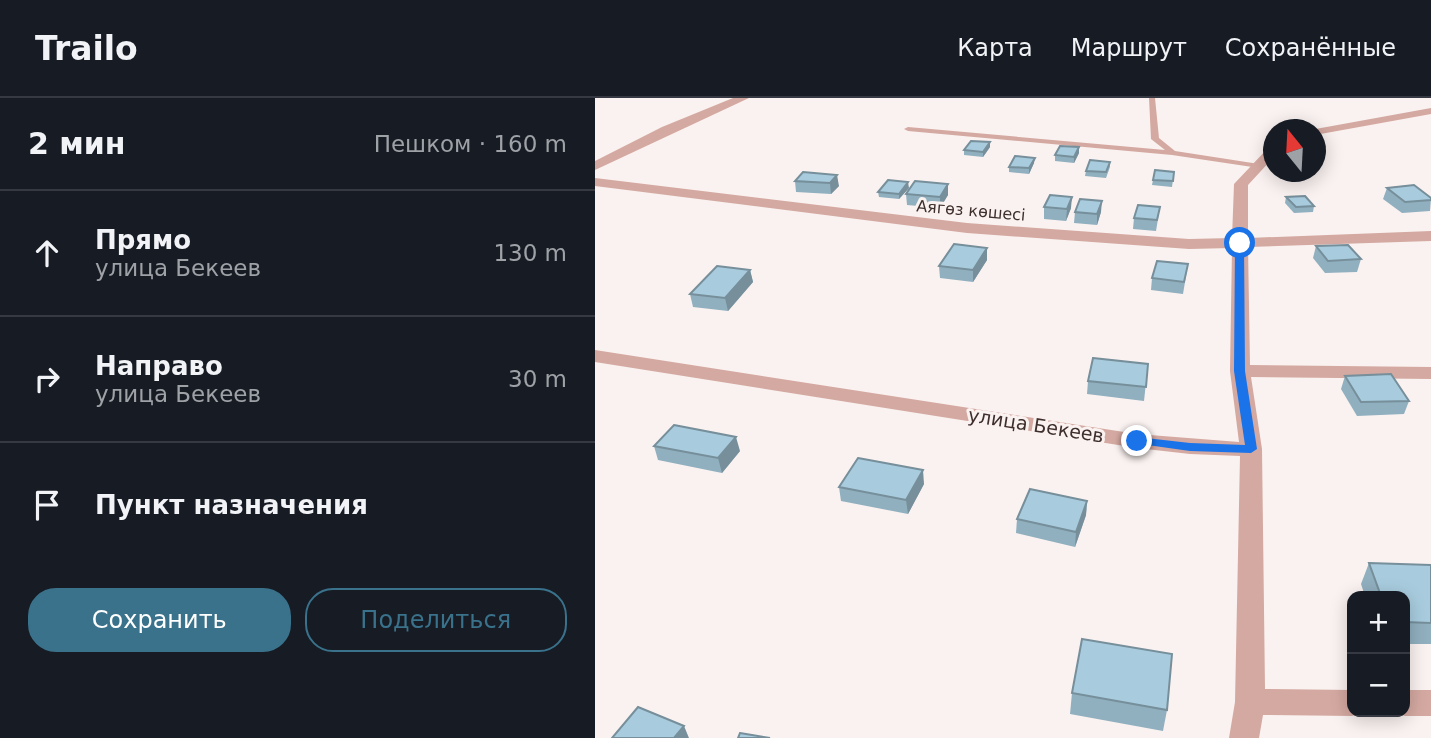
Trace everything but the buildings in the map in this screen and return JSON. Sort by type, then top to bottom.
[{"type":"street","points":[[595,166],[666,130],[743,98]]},
{"type":"street","points":[[1326,129],[1431,111]]},
{"type":"street","points":[[1244,738],[1250,702],[1251,449],[1240,371],[1241,184],[1263,162]]},
{"type":"street","name":"Аягөз көшесі","points":[[595,182],[967,228],[1189,244],[1240,243]]},
{"type":"street","points":[[1240,243],[1431,236]]},
{"type":"street","name":"улица Бекеев","points":[[595,356],[1137,441],[1190,447],[1251,449]]},
{"type":"street","points":[[1240,371],[1431,373]]},
{"type":"street","points":[[1250,702],[1347,703]]},
{"type":"street","points":[[1410,703],[1431,703]]},
{"type":"lane","points":[[1151,98],[1155,139],[1172,153]]},
{"type":"lane","points":[[908,129],[1172,153],[1259,166]]},
{"type":"route","points":[[1137,441],[1190,447],[1251,449],[1240,371],[1240,243]]}]
